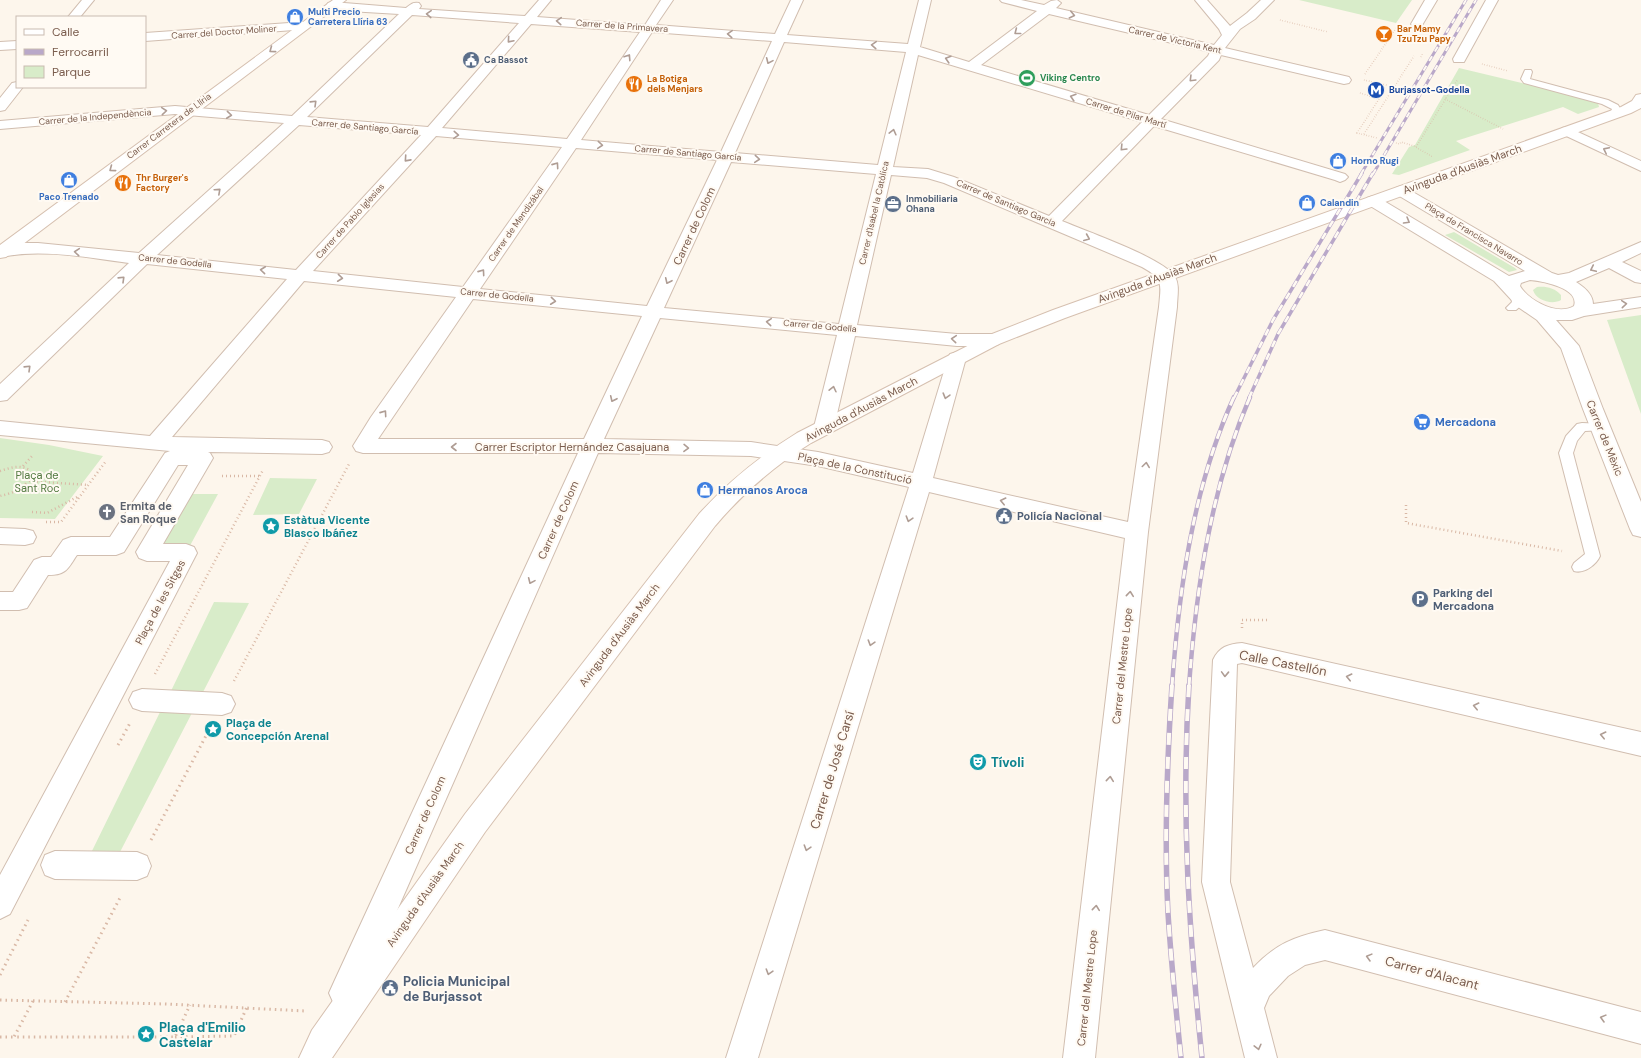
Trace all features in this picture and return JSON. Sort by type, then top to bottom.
[{"type":"street","points":[[75,16],[88,0]]},
{"type":"street","points":[[0,395],[144,258],[295,121],[421,0]]},
{"type":"street","name":"Carrer de Pablo Iglesias","points":[[156,444],[301,274],[431,133],[545,0]]},
{"type":"street","name":"Carrer de Mendizábal","points":[[363,446],[378,422],[572,143],[667,0]]},
{"type":"street","name":"Carrer de Colom","points":[[319,1050],[653,312],[797,0]]},
{"type":"street","name":"Carrer d'Isabel la Catòlica","points":[[824,427],[883,170],[925,0]]},
{"type":"street","name":"Carrer de Victoria Kent","points":[[1006,0],[1344,80]]},
{"type":"street","points":[[972,66],[1059,0]]},
{"type":"street","points":[[1201,0],[1225,28],[1228,36]]},
{"type":"street","points":[[1051,223],[1150,120],[1214,57],[1217,50],[1236,26],[1252,16],[1268,0]]},
{"type":"street","points":[[1417,24],[1431,0]]},
{"type":"street","points":[[1459,59],[1492,0]]},
{"type":"street","name":"Carrer de la Primavera","points":[[336,3],[408,12],[528,19],[893,46],[913,49]]},
{"type":"street","name":"Carrer Carretera de Llíria","points":[[1,252],[303,26],[336,3]]},
{"type":"street","points":[[1213,14],[1229,20],[1245,20]]},
{"type":"street","name":"Carrer del Doctor Moliner","points":[[146,37],[303,26]]},
{"type":"street","points":[[0,46],[16,45]]},
{"type":"street","name":"Carrer de Pilar Martí","points":[[913,49],[1340,177]]},
{"type":"street","points":[[0,107],[16,87]]},
{"type":"street","name":"Avinguda d'Ausiàs March","points":[[319,1050],[474,823],[707,520],[728,496],[751,475],[780,453],[824,427],[993,340],[1166,275],[1373,202],[1614,114],[1639,102]]},
{"type":"street","name":"Carrer de la Independència","points":[[0,125],[175,110],[190,111]]},
{"type":"street","name":"Carrer de Santiago García","points":[[190,111],[431,133],[726,156],[883,170],[941,177],[1148,263],[1166,275]]},
{"type":"street","points":[[1567,131],[1641,166]]},
{"type":"street","name":"Plaça de Francisca Navarro","points":[[1400,191],[1576,290],[1582,296],[1584,301],[1584,307],[1576,312]]},
{"type":"street","points":[[1373,202],[1500,277],[1517,299],[1534,308],[1555,314],[1641,302]]},
{"type":"street","points":[[1517,299],[1512,283],[1520,277],[1528,275],[1569,279],[1641,247]]},
{"type":"street","name":"Carrer de Godella","points":[[1,252],[19,248],[38,248],[301,274],[653,312],[847,328],[957,340],[993,340]]},
{"type":"street","points":[[1610,262],[1641,278]]},
{"type":"street","name":"Carrer del Mestre Lope","points":[[1080,1058],[1137,532],[1168,307],[1169,282],[1166,275]]},
{"type":"street","name":"Carrer de Mèxic","points":[[1517,299],[1543,316],[1570,346]]},
{"type":"street","name":"Carrer de Mèxic","points":[[1576,312],[1570,318],[1570,346],[1600,427],[1641,529]]},
{"type":"street","name":"Plaça de la Constitució","points":[[780,453],[818,459],[921,482],[957,358]]},
{"type":"street","points":[[0,428],[156,444],[322,447]]},
{"type":"street","name":"Carrer Escriptor Hernández Casajuana","points":[[363,446],[592,446],[727,448],[780,453]]},
{"type":"street","name":"Plaça de les Sitges","points":[[0,601],[18,601],[42,566],[57,566],[71,546],[116,546],[147,496],[150,495],[172,458],[204,458],[147,552],[186,553],[0,904]]},
{"type":"street","points":[[921,482],[1137,532]]},
{"type":"street","name":"Carrer de José Carsí","points":[[742,1058],[921,482]]},
{"type":"street","points":[[0,536],[26,537]]},
{"type":"street","name":"Calle Castellón","points":[[1261,1058],[1216,882],[1226,660],[1231,654],[1242,653],[1641,744]]},
{"type":"street","points":[[142,700],[222,704]]},
{"type":"street","points":[[55,865],[137,866]]},
{"type":"street","name":"Carrer d'Alacant","points":[[1248,1008],[1258,985],[1277,965],[1299,951],[1326,945],[1641,1028]]},
{"type":"lane","points":[[1528,72],[1525,79],[1527,82],[1605,102],[1615,107],[1617,110],[1614,114]]},
{"type":"lane","points":[[1540,75],[1538,81],[1543,83],[1639,102]]},
{"type":"lane","points":[[1579,567],[1593,556],[1566,454],[1571,439],[1582,427],[1600,427]]},
{"type":"path","points":[[1280,20],[1328,32]]},
{"type":"path","points":[[1395,87],[1361,79],[1400,22]]},
{"type":"path","points":[[1364,134],[1414,56]]},
{"type":"path","points":[[1416,147],[1461,74]]},
{"type":"path","points":[[1359,93],[1379,99],[1357,133],[1377,138]]},
{"type":"path","points":[[1445,100],[1503,129]]},
{"type":"path","points":[[1396,143],[1400,144],[1401,142],[1416,147],[1434,157]]},
{"type":"path","points":[[46,522],[61,522],[110,457]]},
{"type":"path","points":[[0,471],[8,468],[23,466],[31,471],[29,481],[18,490],[0,496]]},
{"type":"path","points":[[29,481],[88,485]]},
{"type":"path","points":[[32,512],[47,512],[80,495]]},
{"type":"path","points":[[1406,505],[1406,524],[1593,556]]},
{"type":"path","points":[[0,1000],[247,1007],[336,1013]]},
{"type":"path","points":[[14,1037],[32,1001]]},
{"type":"path","points":[[175,1037],[190,1005]]},
{"type":"path","points":[[0,1037],[234,1036],[247,1007]]},
{"type":"green space","points":[[1299,0],[1412,0],[1396,23]]},
{"type":"green space","points":[[1459,68],[1593,100],[1598,103],[1599,107],[1578,114],[1563,107],[1456,141],[1470,150],[1399,175],[1392,174],[1409,147],[1415,145]]},
{"type":"green space","points":[[1454,232],[1517,270],[1509,272],[1445,235]]},
{"type":"green space","points":[[1537,287],[1547,287],[1553,289],[1561,295],[1561,300],[1549,302],[1541,299],[1533,290]]},
{"type":"green space","points":[[1641,315],[1641,414],[1607,320]]},
{"type":"green space","name":"Plaça de Sant Roc","points":[[0,438],[49,445],[103,456],[55,519],[0,518]]},
{"type":"green space","points":[[270,478],[317,479],[299,514],[253,515]]},
{"type":"green space","points":[[182,494],[218,494],[186,553],[147,552]]},
{"type":"green space","points":[[214,602],[249,603],[202,694],[170,693]]},
{"type":"green space","points":[[161,710],[193,711],[120,852],[91,853]]},
{"type":"railway","points":[[1361,174],[1466,0]]},
{"type":"railway","points":[[1373,174],[1476,0]]},
{"type":"railway","points":[[1234,398],[1273,320],[1362,173]]},
{"type":"railway","points":[[1249,398],[1278,334],[1373,173]]},
{"type":"railway","points":[[1172,686],[1179,613],[1190,539],[1208,466],[1234,397]]},
{"type":"railway","points":[[1189,686],[1201,576],[1215,502],[1236,431],[1250,397]]},
{"type":"railway","points":[[1172,685],[1166,856],[1168,913],[1181,1058]]},
{"type":"railway","points":[[1189,685],[1186,826],[1193,964],[1202,1058]]},
{"type":"place","name":"Multi Precio Carretera Llíria 63","points":[[295,17]]},
{"type":"place","name":"Bar Mamy TzuTzu Papy","points":[[1384,34]]},
{"type":"place","name":"Ca Bassot","points":[[471,60]]},
{"type":"place","name":"Viking Centro","points":[[1027,78]]},
{"type":"place","name":"La Botiga dels Menjars","points":[[634,84]]},
{"type":"place","name":"Burjassot-Godella","points":[[1376,90]]},
{"type":"place","name":"Horno Rugi","points":[[1338,161]]},
{"type":"place","name":"Paco Trenado","points":[[69,180]]},
{"type":"place","name":"Thr Burger's Factory","points":[[123,183]]},
{"type":"place","name":"Calandin","points":[[1307,203]]},
{"type":"place","name":"Inmobiliaria Ohana","points":[[893,204]]},
{"type":"place","name":"Mercadona","points":[[1422,422]]},
{"type":"place","name":"Hermanos Aroca","points":[[705,490]]},
{"type":"place","name":"Ermita de San Roque","points":[[107,512]]},
{"type":"place","name":"Policía Nacional","points":[[1004,516]]},
{"type":"place","name":"Estàtua Vicente Blasco Ibáñez","points":[[271,526]]},
{"type":"place","name":"Parking del Mercadona","points":[[1420,599]]},
{"type":"place","name":"Plaça de Concepción Arenal","points":[[213,729]]},
{"type":"place","name":"Tívoli","points":[[978,762]]},
{"type":"place","name":"Policia Municipal de Burjassot","points":[[390,988]]},
{"type":"place","name":"Plaça d'Emilio Castelar","points":[[146,1034]]}]
